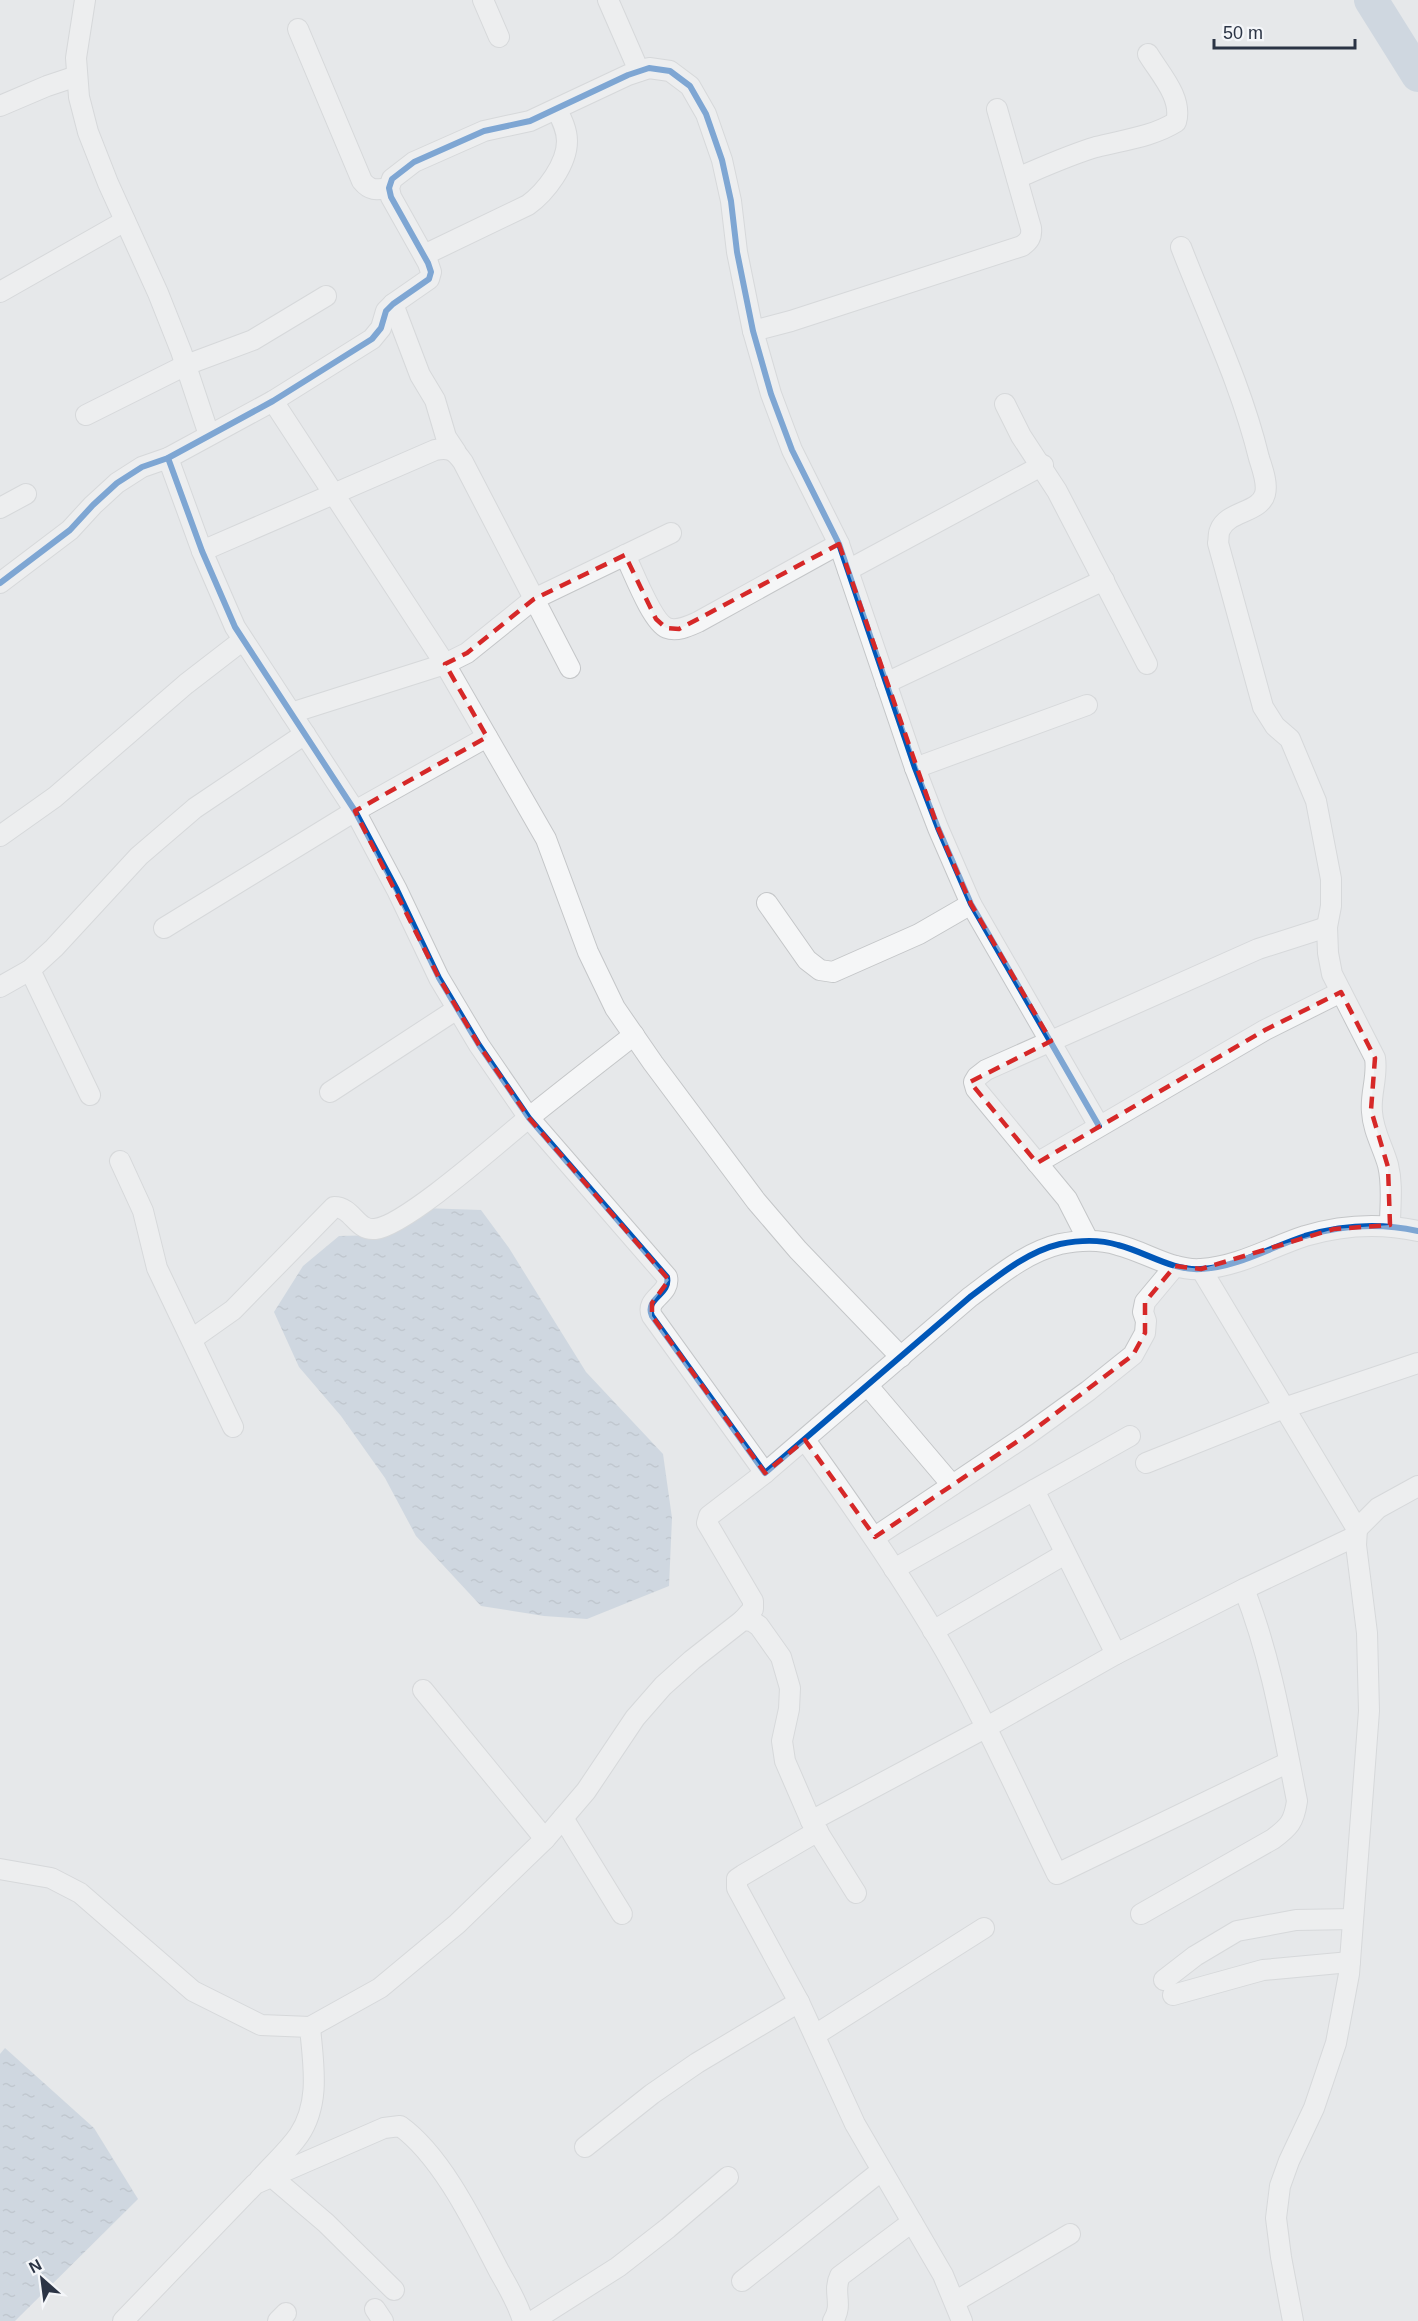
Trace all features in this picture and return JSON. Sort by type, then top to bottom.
[{"type":"street","points":[[85,0],[76,58],[79,97],[88,132],[108,183],[158,293],[186,365],[209,435]]},
{"type":"street","points":[[483,0],[499,37]]},
{"type":"street","points":[[608,0],[639,71]]},
{"type":"street","points":[[298,29],[362,181],[368,188],[376,190],[389,188]]},
{"type":"street","points":[[1017,178],[1093,148],[1140,137],[1167,128],[1176,122],[1179,111],[1176,101],[1148,54]]},
{"type":"street","points":[[0,583],[70,530],[117,483],[142,467],[168,458],[273,401],[372,339],[381,328],[386,311],[429,279],[431,272],[424,255],[391,197],[389,188],[392,179],[400,171],[461,140],[484,131],[530,121],[639,71],[649,68],[670,71],[690,86],[706,114],[722,160],[753,331],[771,394],[792,450],[839,544],[915,768],[938,828],[971,904],[1099,1126]]},
{"type":"street","points":[[0,106],[77,76]]},
{"type":"street","points":[[753,331],[791,321],[1022,246],[1028,241],[1032,235],[1032,228],[997,109]]},
{"type":"street","points":[[424,255],[528,205],[541,195],[549,185],[566,152],[567,139],[564,124],[557,110]]},
{"type":"street","points":[[0,292],[125,221]]},
{"type":"street","points":[[1181,247],[1237,381],[1265,482],[1264,497],[1259,503],[1226,521],[1220,530],[1218,543],[1263,707],[1275,726],[1290,739],[1316,801],[1331,879],[1331,906],[1327,927],[1330,964],[1332,974],[1375,1058],[1377,1073],[1371,1110],[1388,1167],[1391,1187],[1390,1225]]},
{"type":"street","points":[[86,415],[186,365],[253,340],[326,296]]},
{"type":"street","points":[[393,304],[420,375],[435,400],[446,437],[463,462],[570,668]]},
{"type":"street","points":[[273,401],[445,664],[488,736],[546,839],[588,952],[615,1008],[756,1201],[798,1250],[901,1357]]},
{"type":"street","points":[[1005,404],[1021,436],[1042,465],[1147,664]]},
{"type":"street","points":[[202,551],[435,450],[446,448],[456,452]]},
{"type":"street","points":[[168,458],[202,551],[235,627],[355,811],[439,978],[457,1009],[529,1118],[667,1277],[668,1283],[665,1290],[652,1303],[650,1310],[652,1316],[765,1473]]},
{"type":"street","points":[[848,570],[1042,465]]},
{"type":"street","points":[[0,508],[26,494]]},
{"type":"street","points":[[291,713],[445,664],[467,653],[534,599],[671,533]]},
{"type":"street","points":[[625,555],[657,619],[666,628],[679,629],[698,622],[839,544]]},
{"type":"street","points":[[886,683],[1104,580]]},
{"type":"street","points":[[0,836],[55,797],[186,684],[243,640]]},
{"type":"street","points":[[915,768],[1087,705]]},
{"type":"street","points":[[0,987],[30,970],[62,940],[139,856],[195,808],[305,734]]},
{"type":"street","points":[[164,928],[355,811],[488,736]]},
{"type":"street","points":[[767,903],[807,960],[820,970],[833,972],[919,934],[971,904]]},
{"type":"street","points":[[1088,1240],[1067,1199],[976,1089],[974,1082],[977,1077],[986,1070],[1258,949],[1327,927]]},
{"type":"street","points":[[30,970],[90,1095]]},
{"type":"street","points":[[1037,1163],[1273,1025],[1341,992]]},
{"type":"street","points":[[330,1092],[457,1009]]},
{"type":"street","points":[[192,1340],[233,1310],[334,1207],[340,1207],[349,1212],[362,1227],[374,1230],[398,1221],[634,1035]]},
{"type":"street","points":[[120,1161],[143,1211],[157,1268],[233,1427]]},
{"type":"street","points":[[0,1869],[51,1878],[80,1893],[193,1991],[261,2025],[310,2027],[380,1988],[457,1924],[545,1839],[586,1791],[635,1718],[663,1686],[743,1620],[753,1609],[753,1601],[707,1523],[709,1516],[805,1440],[970,1297],[1003,1272],[1057,1245],[1088,1240],[1118,1245],[1175,1266],[1201,1269],[1266,1252],[1305,1236],[1334,1229],[1390,1225],[1418,1231]]},
{"type":"street","points":[[875,1537],[1088,1391],[1133,1355],[1145,1333],[1146,1321],[1143,1312],[1145,1302],[1175,1266]]},
{"type":"street","points":[[1201,1269],[1357,1533],[1367,1634],[1369,1711],[1350,1962],[1336,2043],[1314,2109],[1289,2161],[1280,2186],[1276,2218],[1293,2321]]},
{"type":"street","points":[[1146,1464],[1284,1408],[1418,1363]]},
{"type":"street","points":[[868,1386],[952,1485]]},
{"type":"street","points":[[894,1569],[1130,1436]]},
{"type":"street","points":[[805,1440],[875,1537],[933,1631],[987,1727],[1058,1874],[1289,1762]]},
{"type":"street","points":[[962,2321],[956,2301],[943,2275],[851,2114],[799,2002],[737,1888],[737,1879],[814,1826],[1116,1654],[1357,1533],[1378,1508],[1418,1486]]},
{"type":"street","points":[[1034,1490],[1116,1654]]},
{"type":"street","points":[[933,1631],[1065,1554]]},
{"type":"street","points":[[1141,1914],[1285,1830],[1295,1817],[1296,1802],[1289,1762],[1258,1624],[1244,1589]]},
{"type":"street","points":[[743,1620],[752,1621],[759,1626],[781,1658],[790,1688],[789,1709],[782,1741],[785,1761],[814,1826],[856,1893]]},
{"type":"street","points":[[423,1690],[545,1839]]},
{"type":"street","points":[[563,1818],[622,1914]]},
{"type":"street","points":[[1350,1962],[1263,1970],[1168,1987],[1195,1956],[1237,1931],[1296,1920],[1353,1919]]},
{"type":"street","points":[[814,2035],[984,1928]]},
{"type":"street","points":[[585,2147],[652,2094],[697,2063],[799,2002]]},
{"type":"street","points":[[123,2321],[264,2180],[299,2134],[311,2109],[314,2082],[310,2027]]},
{"type":"street","points":[[264,2180],[384,2128],[400,2126],[412,2135],[438,2166],[478,2229],[521,2319],[618,2267],[728,2177]]},
{"type":"street","points":[[742,2281],[881,2170]]},
{"type":"street","points":[[264,2180],[333,2230],[394,2290]]},
{"type":"street","points":[[833,2321],[838,2312],[837,2289],[840,2276],[912,2222]]},
{"type":"street","points":[[956,2301],[1070,2234]]},
{"type":"highlighted area","points":[[839,544],[938,828],[971,904],[1051,1041],[970,1082],[1037,1163],[1265,1030],[1341,992],[1375,1058],[1371,1110],[1388,1167],[1390,1225],[1334,1229],[1201,1269],[1175,1266],[1145,1302],[1145,1333],[1133,1355],[1027,1435],[875,1537],[805,1440],[765,1473],[652,1316],[652,1303],[669,1280],[529,1118],[479,1045],[439,978],[355,811],[487,737],[445,664],[467,653],[534,599],[625,555],[656,619],[666,628],[679,629]]},
{"type":"water","points":[[422,1208],[481,1210],[509,1248],[586,1372],[663,1454],[672,1518],[669,1586],[587,1619],[544,1616],[481,1606],[416,1536],[385,1478],[341,1416],[299,1367],[274,1312],[303,1266],[339,1236],[379,1235]]},
{"type":"water","points":[[5,2048],[94,2128],[138,2199],[15,2321],[0,2321],[0,2054]]},
{"type":"waterway","points":[[1371,0],[1418,75]]},
{"type":"cycle path","points":[[0,583],[70,530],[117,483],[142,467],[168,458],[273,401],[372,339],[381,328],[386,311],[429,279],[431,272],[391,197],[389,188],[392,179],[414,162],[484,131],[530,121],[628,75],[649,68],[670,71],[690,86],[706,114],[722,160],[753,331],[771,394],[792,450],[839,544],[915,768],[938,828],[971,904],[1099,1126]]},
{"type":"cycle path","points":[[168,458],[202,551],[235,627],[355,811],[397,890],[439,978],[479,1045],[529,1118],[667,1277],[665,1288],[652,1305],[652,1316],[765,1473],[970,1297],[1012,1266],[1047,1248],[1075,1242],[1104,1242],[1180,1267],[1201,1269],[1228,1265],[1305,1236],[1333,1229],[1376,1226],[1418,1231]]}]
